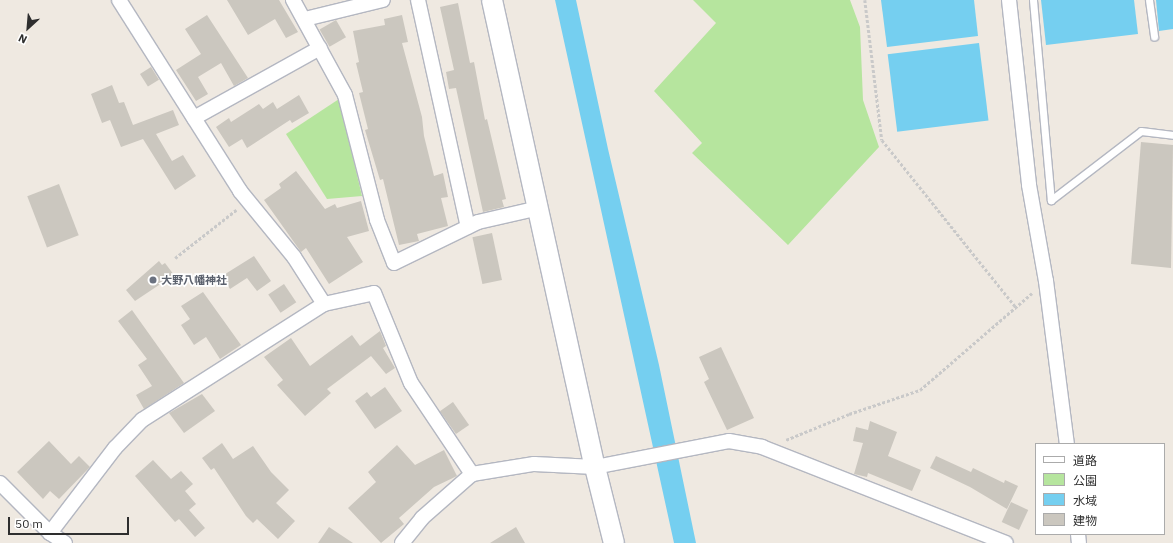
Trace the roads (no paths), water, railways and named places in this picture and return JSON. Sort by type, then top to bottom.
[{"type":"street","points":[[119,0],[248,200],[294,257],[324,304]]},
{"type":"street","points":[[293,0],[305,19],[345,95],[377,220],[394,262],[468,227],[517,211],[539,208]]},
{"type":"street","points":[[305,19],[383,0]]},
{"type":"street","points":[[418,0],[468,227]]},
{"type":"street","points":[[492,0],[595,467],[614,543]]},
{"type":"street","points":[[1009,0],[1029,185],[1046,281],[1067,443]]},
{"type":"street","points":[[194,118],[320,48]]},
{"type":"street","points":[[50,533],[115,448],[142,420],[324,304],[374,293],[411,383],[472,474]]},
{"type":"street","points":[[402,543],[422,518],[472,474],[534,464],[595,467],[729,441],[762,447],[997,541]]},
{"type":"street","points":[[0,483],[50,533],[64,543]]},
{"type":"lane","points":[[1033,0],[1052,200],[1141,130],[1173,135]]},
{"type":"lane","points":[[1150,0],[1154,37]]},
{"type":"water","points":[[555,0],[576,0],[608,149],[659,365],[696,543],[674,543]]},
{"type":"water","points":[[881,0],[974,0],[978,36],[887,47]]},
{"type":"water","points":[[1041,0],[1134,0],[1138,34],[1046,45]]},
{"type":"water","points":[[1156,0],[1173,0],[1173,29],[1159,31]]},
{"type":"water","points":[[979,43],[989,120],[897,132],[888,54]]},
{"type":"place","name":"大野八幡神社","points":[[153,280]]}]
